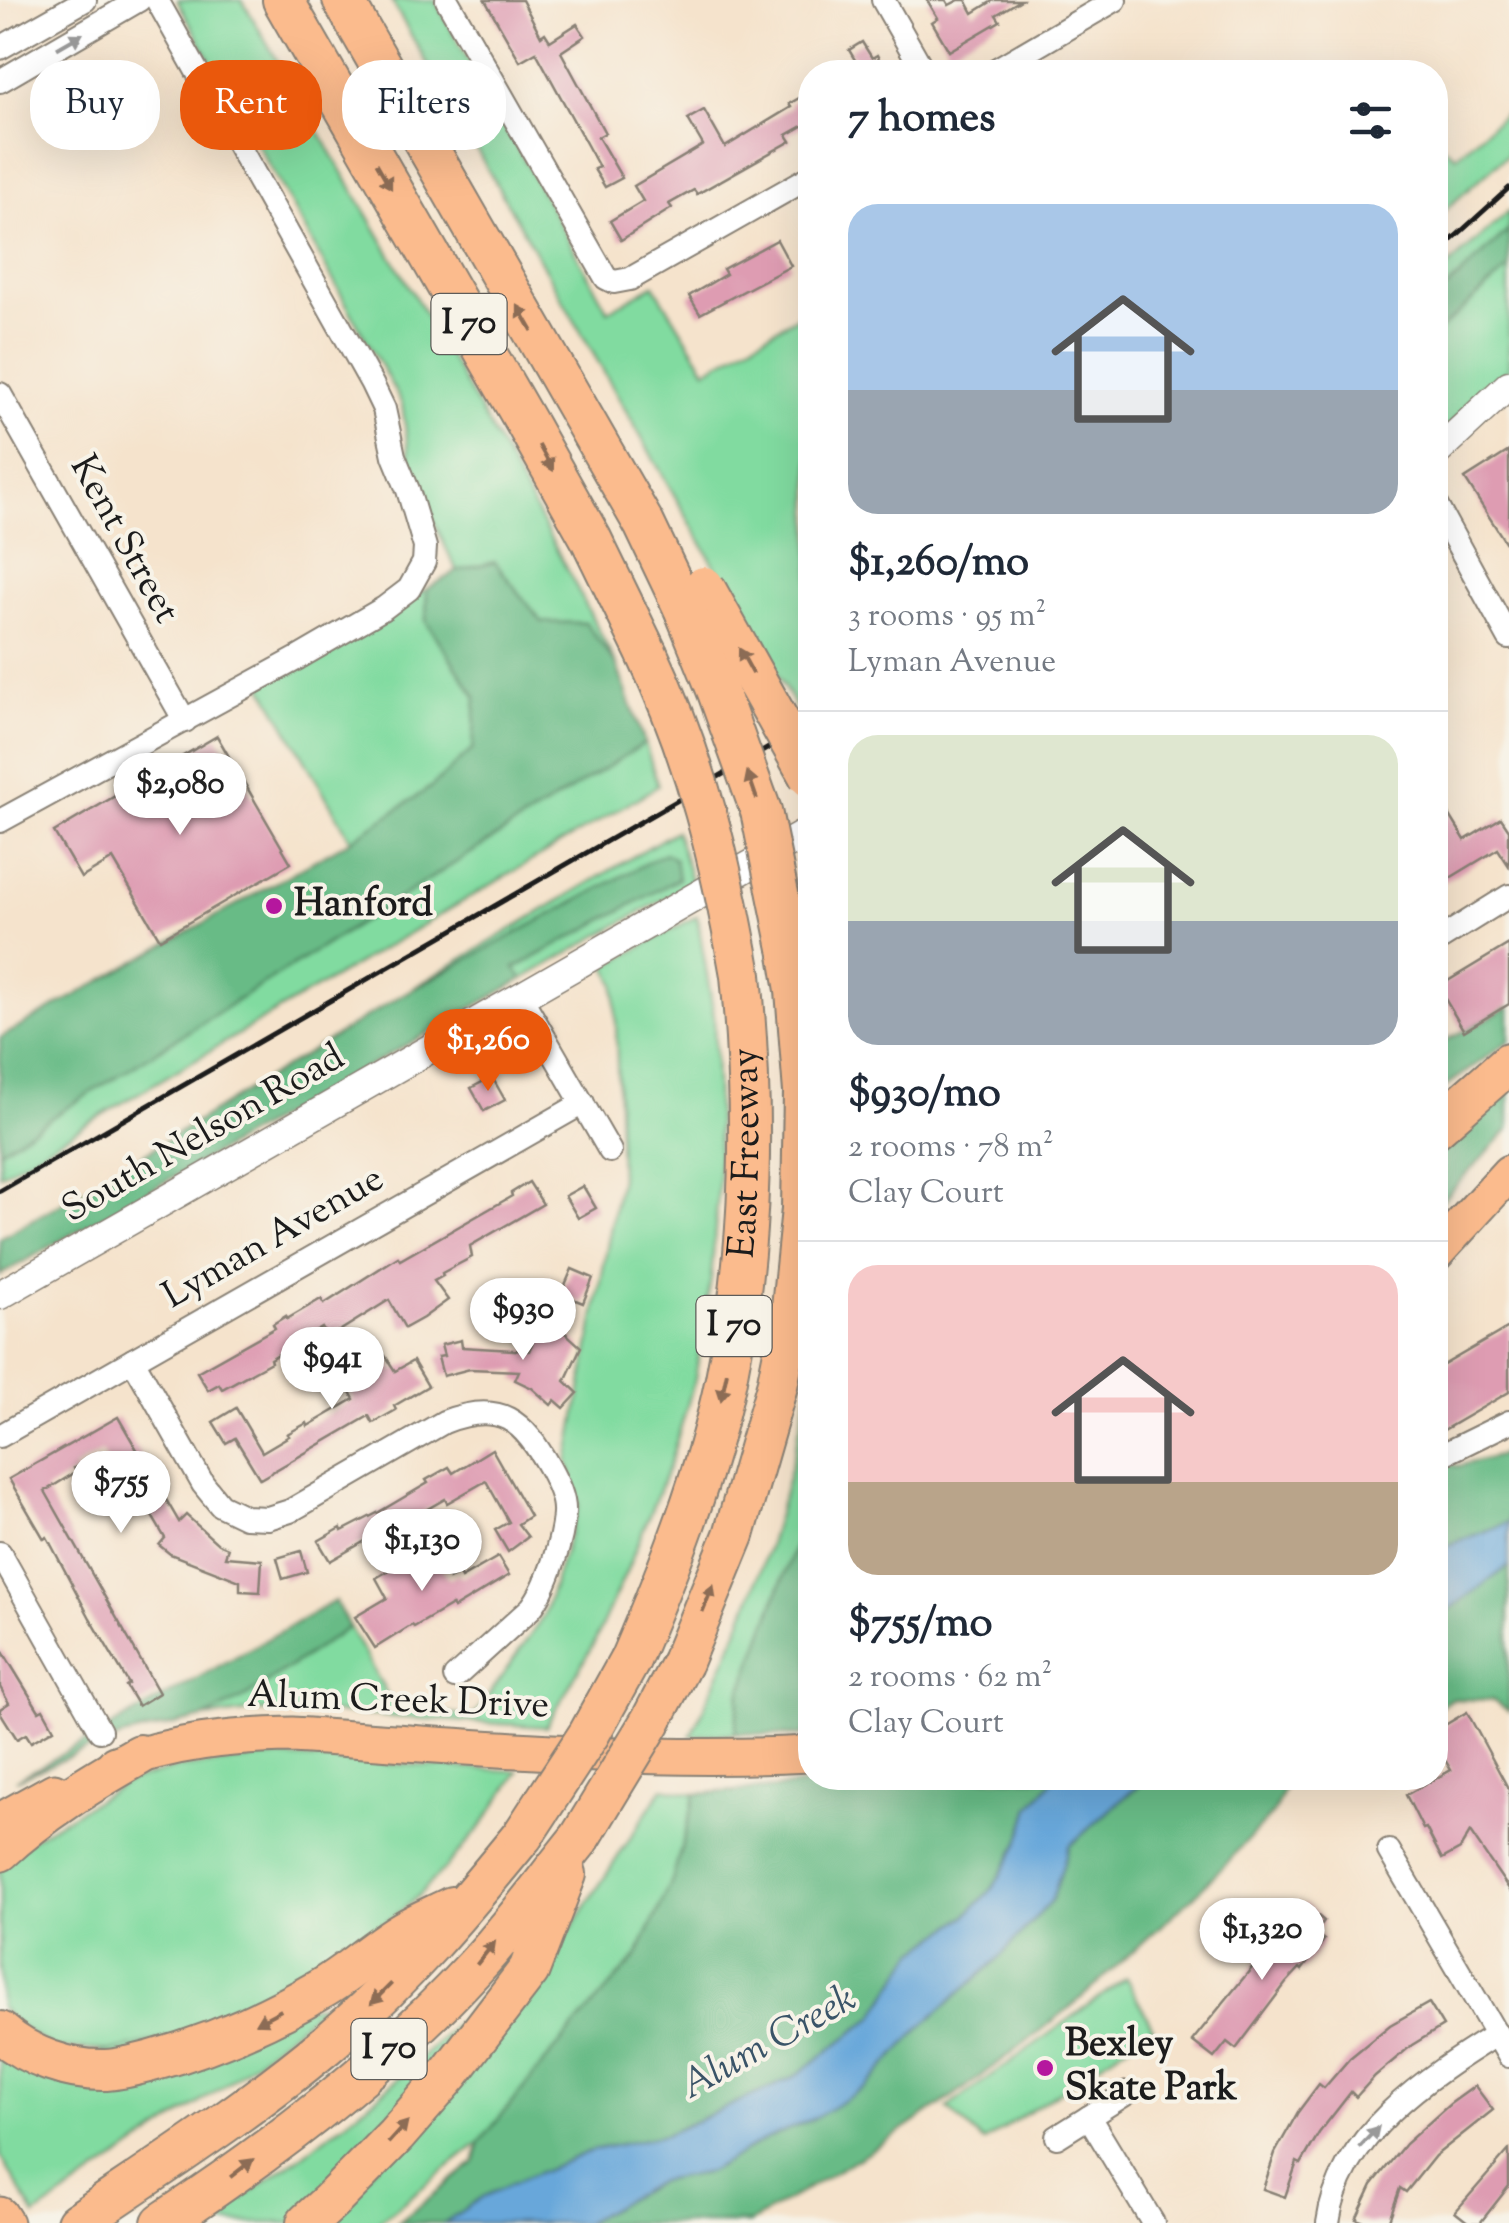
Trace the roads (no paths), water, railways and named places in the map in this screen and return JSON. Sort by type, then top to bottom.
[{"type":"highway","name":"East Freeway","points":[[77,2223],[213,2130],[325,2045],[404,1971],[472,1898],[523,1835],[589,1734],[630,1660],[661,1587],[687,1517],[726,1378],[746,1244],[751,1170],[748,1052],[741,976],[728,897],[703,798],[672,707],[590,539],[526,421],[283,0]]},
{"type":"highway","name":"I 70","points":[[343,0],[644,524],[694,597]]},
{"type":"highway","name":"East Freeway","points":[[694,597],[718,692],[761,810],[789,948],[798,1016]]},
{"type":"highway","points":[[694,597],[798,758]]},
{"type":"highway","points":[[1448,1117],[1509,1063]]},
{"type":"highway","name":"East Freeway","points":[[162,2223],[240,2170],[353,2082],[416,2026],[474,1968],[580,1838],[682,1662],[734,1535],[777,1386],[798,1245]]},
{"type":"highway","points":[[0,1851],[76,1791],[139,1755]]},
{"type":"highway","points":[[307,2223],[450,2073],[529,1970],[580,1838]]},
{"type":"highway","points":[[0,2032],[24,2050],[81,2068],[126,2068],[178,2054],[250,2027],[324,1987],[404,1932],[472,1898]]},
{"type":"main road","points":[[1448,1241],[1506,1183]]},
{"type":"main road","name":"Alum Creek Drive","points":[[0,1822],[56,1790],[139,1755],[246,1736],[292,1735],[621,1754],[740,1758],[798,1755]]},
{"type":"main road","points":[[0,2215],[5,2223]]},
{"type":"street","points":[[0,48],[85,0]]},
{"type":"street","points":[[0,81],[140,0]]},
{"type":"street","points":[[0,821],[384,608],[410,590],[424,562],[425,548],[394,456],[384,409],[157,0]]},
{"type":"street","points":[[447,0],[606,278],[614,282],[630,279],[798,184]]},
{"type":"street","points":[[883,0],[917,60]]},
{"type":"street","points":[[1012,60],[1115,0]]},
{"type":"street","points":[[1448,442],[1509,385]]},
{"type":"street","name":"Kent Street","points":[[0,394],[7,423],[184,721]]},
{"type":"street","points":[[1448,526],[1509,638]]},
{"type":"street","name":"South Nelson Road","points":[[0,1296],[798,838]]},
{"type":"street","points":[[1448,934],[1509,896]]},
{"type":"street","points":[[521,997],[610,1151]]},
{"type":"street","name":"Lyman Avenue","points":[[0,1436],[583,1103]]},
{"type":"street","points":[[133,1360],[203,1484],[220,1504],[245,1517],[268,1518],[290,1511],[444,1422],[477,1412],[510,1420],[524,1430],[559,1486],[565,1510],[560,1535],[541,1595],[455,1677]]},
{"type":"street","points":[[1448,1452],[1509,1422]]},
{"type":"street","points":[[0,1553],[100,1730]]},
{"type":"street","points":[[1389,1851],[1509,2056]]},
{"type":"street","points":[[1328,2223],[1338,2183],[1361,2144],[1408,2095],[1497,2034]]},
{"type":"street","points":[[1058,2137],[1127,2093]]},
{"type":"street","points":[[1089,2116],[1153,2223]]},
{"type":"water","points":[[1509,1522],[1509,1566],[1448,1611],[1448,1545]]},
{"type":"water","points":[[1045,1790],[1132,1790],[1069,1846],[1052,1900],[997,1960],[921,2027],[867,2086],[817,2117],[766,2139],[709,2172],[660,2181],[584,2223],[444,2223],[482,2197],[532,2175],[593,2150],[665,2135],[794,2077],[874,2017],[914,1953],[966,1916],[993,1888],[1019,1843],[1030,1807]]},
{"type":"railway","points":[[1448,243],[1509,188]]},
{"type":"railway","points":[[0,1191],[798,731]]},
{"type":"place","name":"Hanford","points":[[274,906]]},
{"type":"place","name":"Bexley Skate Park","points":[[1045,2068]]},
{"type":"water label","name":"Alum Creek","points":[[769,2044]]}]
